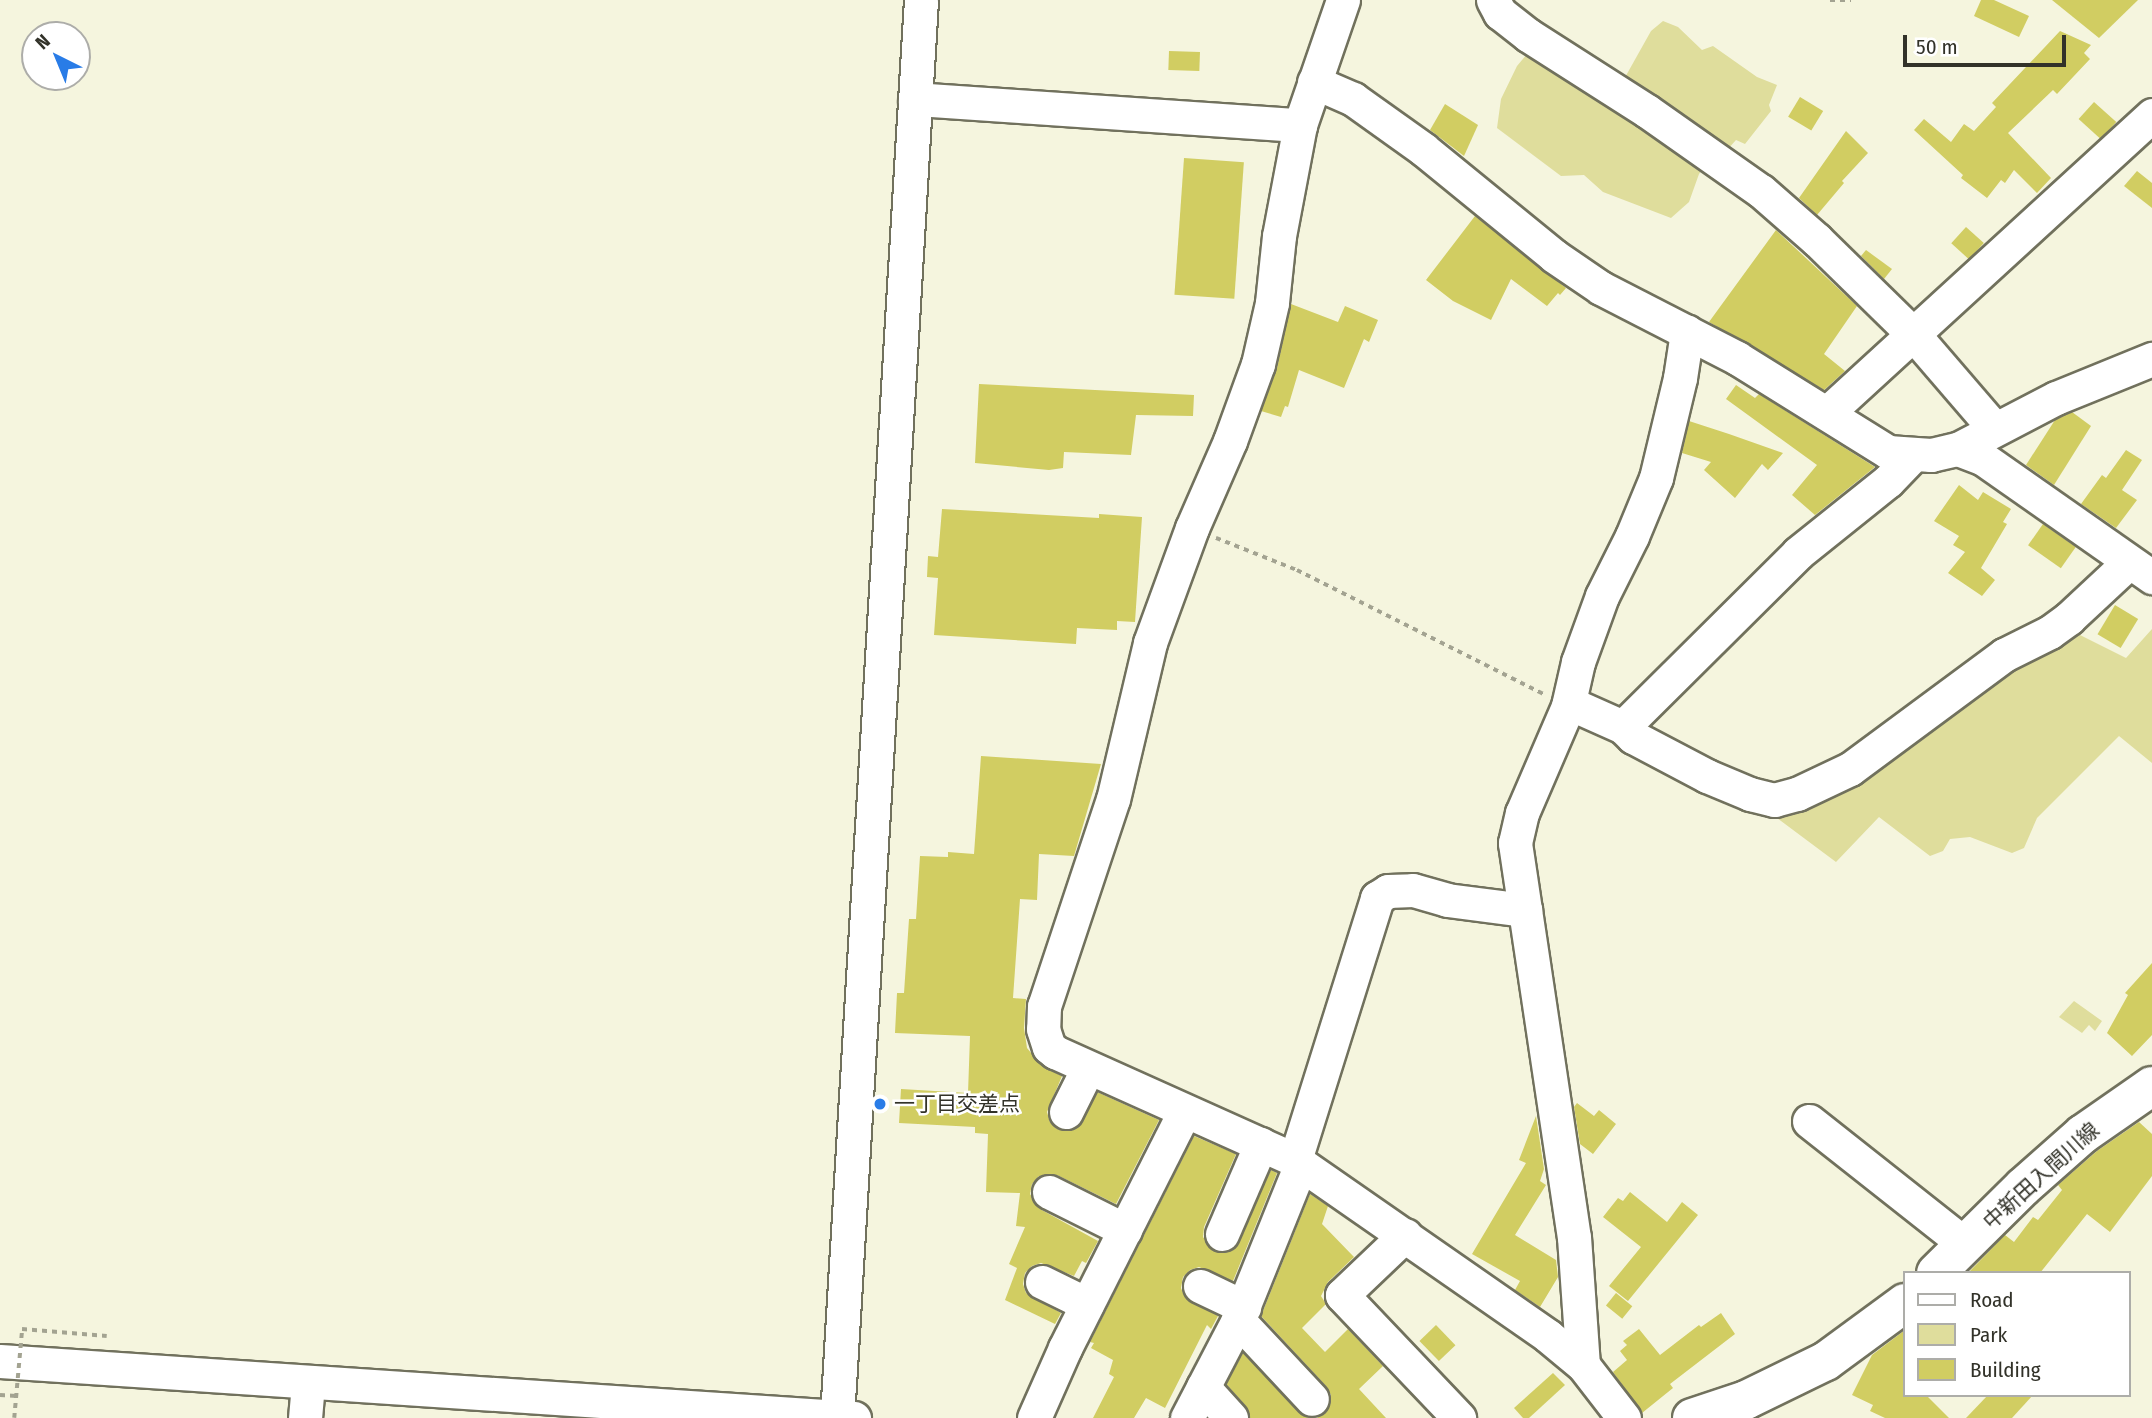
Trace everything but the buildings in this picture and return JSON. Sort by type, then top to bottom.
[{"type":"main road","name":"中新田入間川線","points":[[1938,1271],[2023,1187],[2083,1134],[2152,1086]]},
{"type":"main road","points":[[1692,1418],[1746,1400],[1826,1362],[1904,1304]]},
{"type":"street","points":[[0,1361],[308,1381],[461,1405],[843,1418],[920,0]]},
{"type":"street","points":[[1343,0],[1300,125],[1279,236],[1272,303],[1258,364],[1230,441],[1192,528],[1150,643],[1113,799],[1044,1006],[1043,1030],[1049,1047],[1088,1068],[1298,1162],[1486,1290],[1583,1365],[1624,1418]]},
{"type":"street","points":[[1493,0],[1500,13],[1528,35],[1647,111],[1761,191],[1817,240],[1914,335],[1994,429]]},
{"type":"street","points":[[1314,82],[1353,99],[1423,149],[1554,256],[1601,288],[1737,358],[1827,413],[1879,449],[1931,455],[1958,449],[1994,429],[2152,359]]},
{"type":"street","points":[[915,99],[1300,125]]},
{"type":"street","points":[[1827,413],[2152,115]]},
{"type":"street","points":[[1583,1365],[1574,1237],[1515,843],[1522,813],[1569,704],[1577,662],[1602,596],[1632,536],[1656,478],[1680,378],[1687,332]]},
{"type":"street","points":[[1569,704],[1623,727],[1633,737],[1670,757],[1750,794],[1774,800],[1797,794],[1850,769],[2004,654],[2069,618],[2141,570],[1982,458],[1958,449]]},
{"type":"street","points":[[1623,727],[1798,553],[1888,481],[1914,454]]},
{"type":"street","points":[[1187,1418],[1241,1313],[1298,1162],[1377,898],[1388,891],[1413,890],[1447,900],[1525,911]]},
{"type":"street","points":[[1066,1112],[1088,1068]]},
{"type":"street","points":[[1034,1418],[1087,1304],[1185,1112]]},
{"type":"street","points":[[1809,1121],[1965,1244]]},
{"type":"street","points":[[1222,1234],[1261,1144]]},
{"type":"street","points":[[1049,1192],[1125,1230]]},
{"type":"street","points":[[1405,1235],[1342,1295],[1459,1418]]},
{"type":"street","points":[[1042,1282],[1087,1304]]},
{"type":"street","points":[[1200,1286],[1241,1313],[1312,1399]]},
{"type":"street","points":[[305,1418],[308,1381]]},
{"type":"street","points":[[1203,1387],[1231,1418]]},
{"type":"path","points":[[1830,0],[1851,0]]},
{"type":"path","points":[[1192,528],[1297,570],[1569,704]]},
{"type":"path","points":[[15,1418],[22,1329],[107,1336]]},
{"type":"path","points":[[0,1395],[17,1396]]},
{"type":"green space","points":[[1663,21],[1678,27],[1702,50],[1713,46],[1757,77],[1777,85],[1769,105],[1771,111],[1745,144],[1736,140],[1727,150],[1716,152],[1699,174],[1689,202],[1671,218],[1603,192],[1584,175],[1561,176],[1497,128],[1501,99],[1517,66],[1533,47],[1614,97],[1651,31]]},
{"type":"green space","points":[[2152,629],[2152,763],[2119,736],[2037,818],[2024,848],[2012,853],[1970,837],[1950,839],[1943,851],[1930,856],[1879,817],[1836,862],[1777,818],[1856,776],[1998,669],[2080,635],[2126,658]]},
{"type":"green space","points":[[2074,1001],[2102,1021],[2095,1031],[2089,1025],[2082,1033],[2059,1017]]},
{"type":"place","name":"一丁目交差点","points":[[880,1104]]}]
